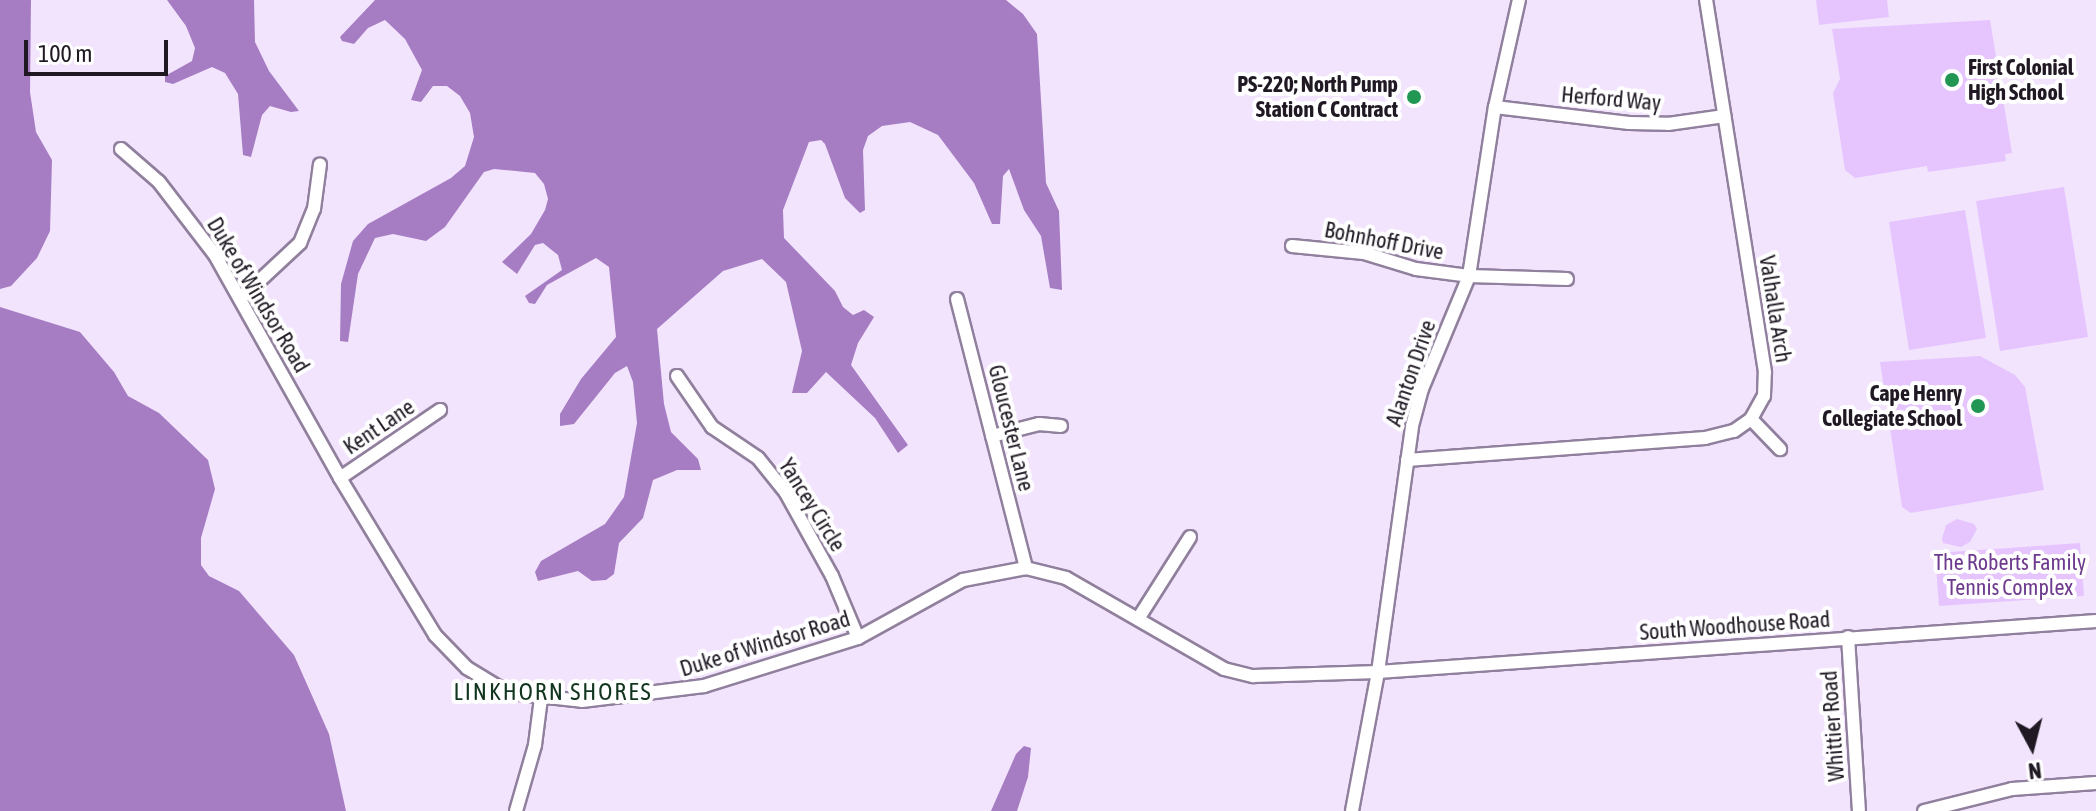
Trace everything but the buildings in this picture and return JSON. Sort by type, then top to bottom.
[{"type":"street","name":"Alanton Drive","points":[[1352,811],[1378,672],[1407,460],[1422,389],[1469,276],[1495,107],[1519,0]]},
{"type":"street","name":"Valhalla Arch","points":[[1706,0],[1765,372],[1764,396],[1751,419]]},
{"type":"street","name":"Herford Way","points":[[1495,107],[1629,123],[1668,124],[1724,116]]},
{"type":"street","name":"Duke of Windsor Road","points":[[121,149],[178,205],[241,298],[340,478],[445,647],[483,678],[510,690],[541,698],[582,701],[663,693],[745,674],[858,638],[963,580],[1026,568],[1066,578],[1238,674],[1378,672]]},
{"type":"street","points":[[241,298],[300,243],[314,209],[320,164]]},
{"type":"street","name":"Bohnhoff Drive","points":[[1292,246],[1364,253],[1416,269],[1469,276],[1567,279]]},
{"type":"street","name":"Gloucester Lane","points":[[957,299],[1026,568]]},
{"type":"street","name":"Yancey Circle","points":[[677,376],[704,418],[758,458],[786,493],[832,576],[858,638]]},
{"type":"street","name":"Kent Lane","points":[[340,478],[440,410]]},
{"type":"street","points":[[1407,460],[1705,438],[1734,431],[1751,419],[1780,449]]},
{"type":"street","points":[[992,436],[1039,424],[1061,426]]},
{"type":"street","points":[[1138,619],[1190,537]]},
{"type":"street","name":"South Woodhouse Road","points":[[1378,672],[2096,621]]},
{"type":"street","name":"Whittier Road","points":[[1848,637],[1859,811]]},
{"type":"street","points":[[516,811],[535,745],[541,698]]},
{"type":"street","points":[[1924,811],[2001,791],[2096,783]]},
{"type":"green space","points":[[1816,0],[1887,0],[1889,17],[1819,25]]},
{"type":"green space","points":[[1990,20],[2012,153],[2005,154],[2006,161],[1928,172],[1927,166],[1855,178],[1845,170],[1833,93],[1840,79],[1832,29]]},
{"type":"green space","points":[[2064,187],[2088,337],[2000,351],[1976,201]]},
{"type":"green space","points":[[1965,210],[1986,338],[1909,350],[1889,222]]},
{"type":"green space","points":[[1980,356],[2015,375],[2025,387],[2044,490],[1911,513],[1902,507],[1880,362]]},
{"type":"green space","points":[[1957,519],[1974,524],[1977,529],[1970,542],[1961,547],[1943,543],[1942,539],[1946,525]]},
{"type":"green space","name":"The Roberts Family Tennis Complex","points":[[2080,543],[2084,596],[1939,606],[1935,553]]},
{"type":"shaded area","points":[[0,0],[31,0],[30,92],[36,132],[52,160],[50,231],[37,258],[11,286],[0,289]]},
{"type":"shaded area","points":[[167,0],[254,0],[255,42],[269,71],[299,111],[270,106],[262,115],[251,157],[243,155],[238,94],[225,73],[212,67],[173,84],[165,82],[165,76],[192,61],[195,48],[186,26]]},
{"type":"shaded area","points":[[375,0],[1006,0],[1023,14],[1037,34],[1046,183],[1059,211],[1062,290],[1050,288],[1041,236],[1024,210],[1009,169],[1003,176],[1000,224],[992,224],[974,183],[938,135],[910,122],[882,126],[868,136],[863,150],[865,210],[860,213],[845,198],[825,144],[821,140],[809,142],[783,210],[784,238],[835,291],[843,307],[853,315],[864,310],[874,317],[858,343],[851,365],[908,445],[898,453],[875,418],[826,372],[807,393],[792,393],[802,351],[786,282],[762,259],[723,271],[657,329],[664,404],[671,432],[698,459],[701,470],[677,470],[653,480],[643,518],[619,543],[614,574],[606,580],[592,581],[578,571],[538,581],[535,572],[541,561],[605,524],[624,497],[637,423],[633,382],[627,366],[615,373],[574,424],[560,426],[560,414],[581,379],[616,337],[609,267],[596,258],[547,285],[535,304],[529,303],[525,296],[562,270],[558,255],[543,243],[535,245],[517,274],[502,262],[531,234],[548,199],[544,184],[535,173],[494,169],[484,172],[445,227],[426,241],[393,234],[375,238],[358,274],[348,342],[340,341],[341,284],[353,241],[368,224],[451,178],[465,166],[474,137],[470,113],[460,96],[447,86],[433,86],[421,102],[411,100],[422,70],[405,39],[385,20],[368,28],[354,44],[342,41],[340,37]]},
{"type":"shaded area","points":[[0,307],[80,332],[114,372],[128,396],[159,413],[208,460],[215,489],[201,538],[201,565],[209,576],[239,591],[294,655],[329,734],[346,811],[0,811]]},
{"type":"shaded area","points":[[1024,746],[1031,748],[1028,777],[1017,811],[991,811],[1016,754]]},
{"type":"place","name":"First Colonial High School","points":[[1952,80]]},
{"type":"place","name":"PS-220; North Pump Station C Contract","points":[[1414,97]]},
{"type":"place","name":"Cape Henry Collegiate School","points":[[1978,406]]},
{"type":"district","name":"LINKHORN SHORES","points":[[553,692]]}]
